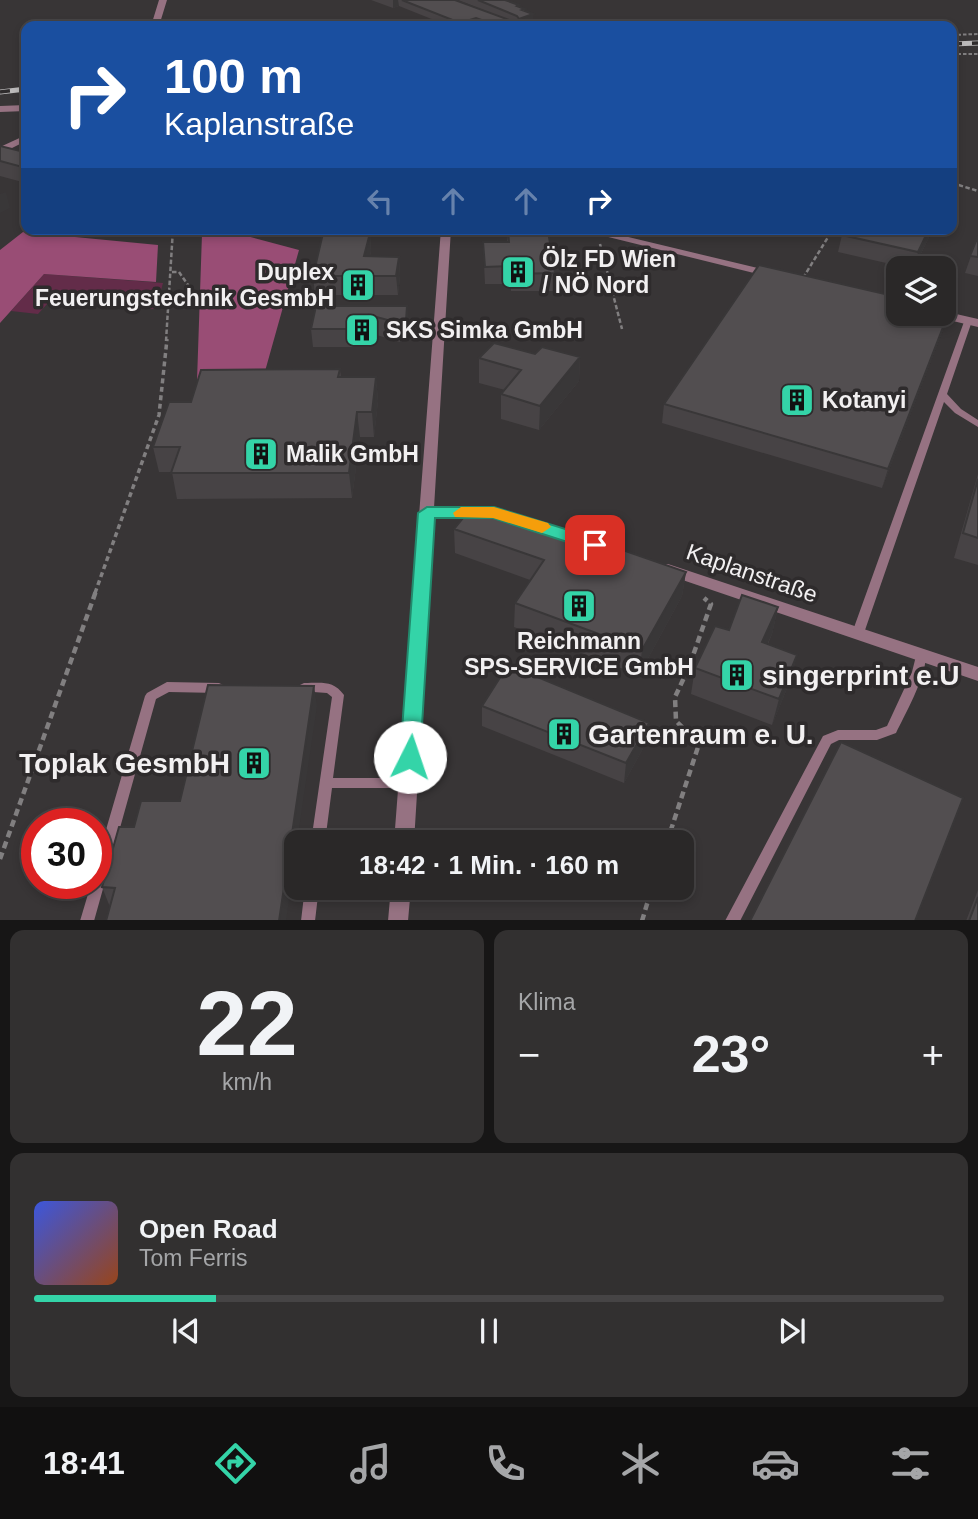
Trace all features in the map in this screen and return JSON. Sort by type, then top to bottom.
[{"type":"street","points":[[157,21],[163,0]]},
{"type":"street","points":[[0,109],[21,108]]},
{"type":"street","points":[[0,151],[21,140]]},
{"type":"street","points":[[405,830],[447,235]]},
{"type":"street","points":[[604,235],[801,281]]},
{"type":"street","points":[[427,513],[494,512],[595,545]]},
{"type":"street","name":"Kaplanstraße","points":[[647,562],[978,674]]},
{"type":"street","points":[[398,920],[400,900]]},
{"type":"lane","points":[[858,633],[942,395],[973,322]]},
{"type":"lane","points":[[942,395],[958,411],[978,424]]},
{"type":"lane","points":[[732,920],[827,740],[838,735],[877,735],[892,729],[918,672],[921,655]]},
{"type":"lane","points":[[87,920],[151,696],[167,687],[235,688]]},
{"type":"lane","points":[[290,688],[330,688],[337,693],[320,830]]},
{"type":"lane","points":[[326,783],[408,783]]},
{"type":"lane","points":[[308,920],[310,900]]},
{"type":"path","points":[[957,35],[978,34]]},
{"type":"path","points":[[957,54],[978,54]]},
{"type":"path","points":[[957,185],[978,191]]},
{"type":"path","points":[[0,859],[156,426],[164,377],[173,235]]},
{"type":"path","points":[[596,235],[622,329]]},
{"type":"path","points":[[801,281],[828,235]]},
{"type":"path","points":[[172,272],[179,272],[204,308]]},
{"type":"path","points":[[671,830],[699,744],[676,721],[675,697],[689,667],[711,604],[691,587],[695,578]]},
{"type":"path","points":[[642,920],[648,900]]},
{"type":"shaded area","points":[[21,234],[158,245],[156,282],[44,274],[0,323],[0,250]]},
{"type":"shaded area","points":[[202,235],[243,235],[299,250],[262,382],[197,381]]},
{"type":"shaded area","points":[[44,274],[163,283],[156,309],[48,303],[38,314],[11,311]]},
{"type":"building","points":[[402,0],[455,0],[512,21],[485,21],[476,18],[455,21]]},
{"type":"building","points":[[478,0],[505,0],[533,14],[519,19]]},
{"type":"building","points":[[0,146],[21,151],[21,167],[0,161]]},
{"type":"building","points":[[323,235],[369,235],[364,256],[399,257],[396,276],[313,276]]},
{"type":"building","points":[[508,235],[549,235],[555,273],[512,274],[511,266],[485,267],[483,242],[509,242]]},
{"type":"building","points":[[842,235],[926,235],[918,252]]},
{"type":"building","points":[[978,236],[978,257],[970,256]]},
{"type":"building","name":"Kotanyi","points":[[759,265],[886,294],[886,326],[943,326],[888,469],[664,404]]},
{"type":"building","points":[[316,306],[407,306],[406,321],[399,323],[369,315],[368,329],[311,329]]},
{"type":"building","points":[[494,343],[535,354],[542,347],[580,357],[540,406],[501,394],[521,370],[479,358]]},
{"type":"building","name":"Malik GmbH","points":[[340,369],[338,377],[376,377],[372,412],[357,412],[349,473],[171,473],[180,447],[153,447],[169,402],[191,402],[201,370]]},
{"type":"building","points":[[978,479],[978,538],[963,533]]},
{"type":"building","points":[[471,508],[485,513],[487,510],[562,534],[565,530],[686,572],[642,650],[515,603],[544,560],[454,529]]},
{"type":"building","points":[[742,595],[778,607],[762,642],[797,655],[779,699],[695,668],[715,626],[729,630]]},
{"type":"building","points":[[508,665],[649,723],[626,763],[482,706]]},
{"type":"building","name":"Toplak GesmbH","points":[[208,685],[314,686],[293,830],[284,830],[284,887],[279,920],[106,920],[115,888],[112,888],[112,852],[119,827],[134,827],[141,801],[180,801]]},
{"type":"building","points":[[841,742],[963,798],[915,920],[751,920]]},
{"type":"building","points":[[978,897],[978,920],[969,920]]},
{"type":"railway","points":[[957,44],[978,43]]},
{"type":"railway","points":[[0,92],[21,90]]},
{"type":"slow traffic","points":[[461,513],[494,512],[542,527]]},
{"type":"place","name":"Ölz FD Wien / NÖ Nord","points":[[518,272]]},
{"type":"place","name":"Duplex Feuerungstechnik GesmbH","points":[[358,285]]},
{"type":"place","name":"SKS Simka GmbH","points":[[362,330]]},
{"type":"place","name":"Kotanyi","points":[[797,400]]},
{"type":"place","name":"Malik GmbH","points":[[261,454]]},
{"type":"place","name":"Reichmann SPS-SERVICE GmbH","points":[[579,606]]},
{"type":"place","name":"singerprint e.U","points":[[737,675]]},
{"type":"place","name":"Gartenraum e. U.","points":[[564,734]]},
{"type":"place","name":"Toplak GesmbH","points":[[254,763]]},
{"type":"route","points":[[410,757],[427,513],[494,512],[595,545]]}]
